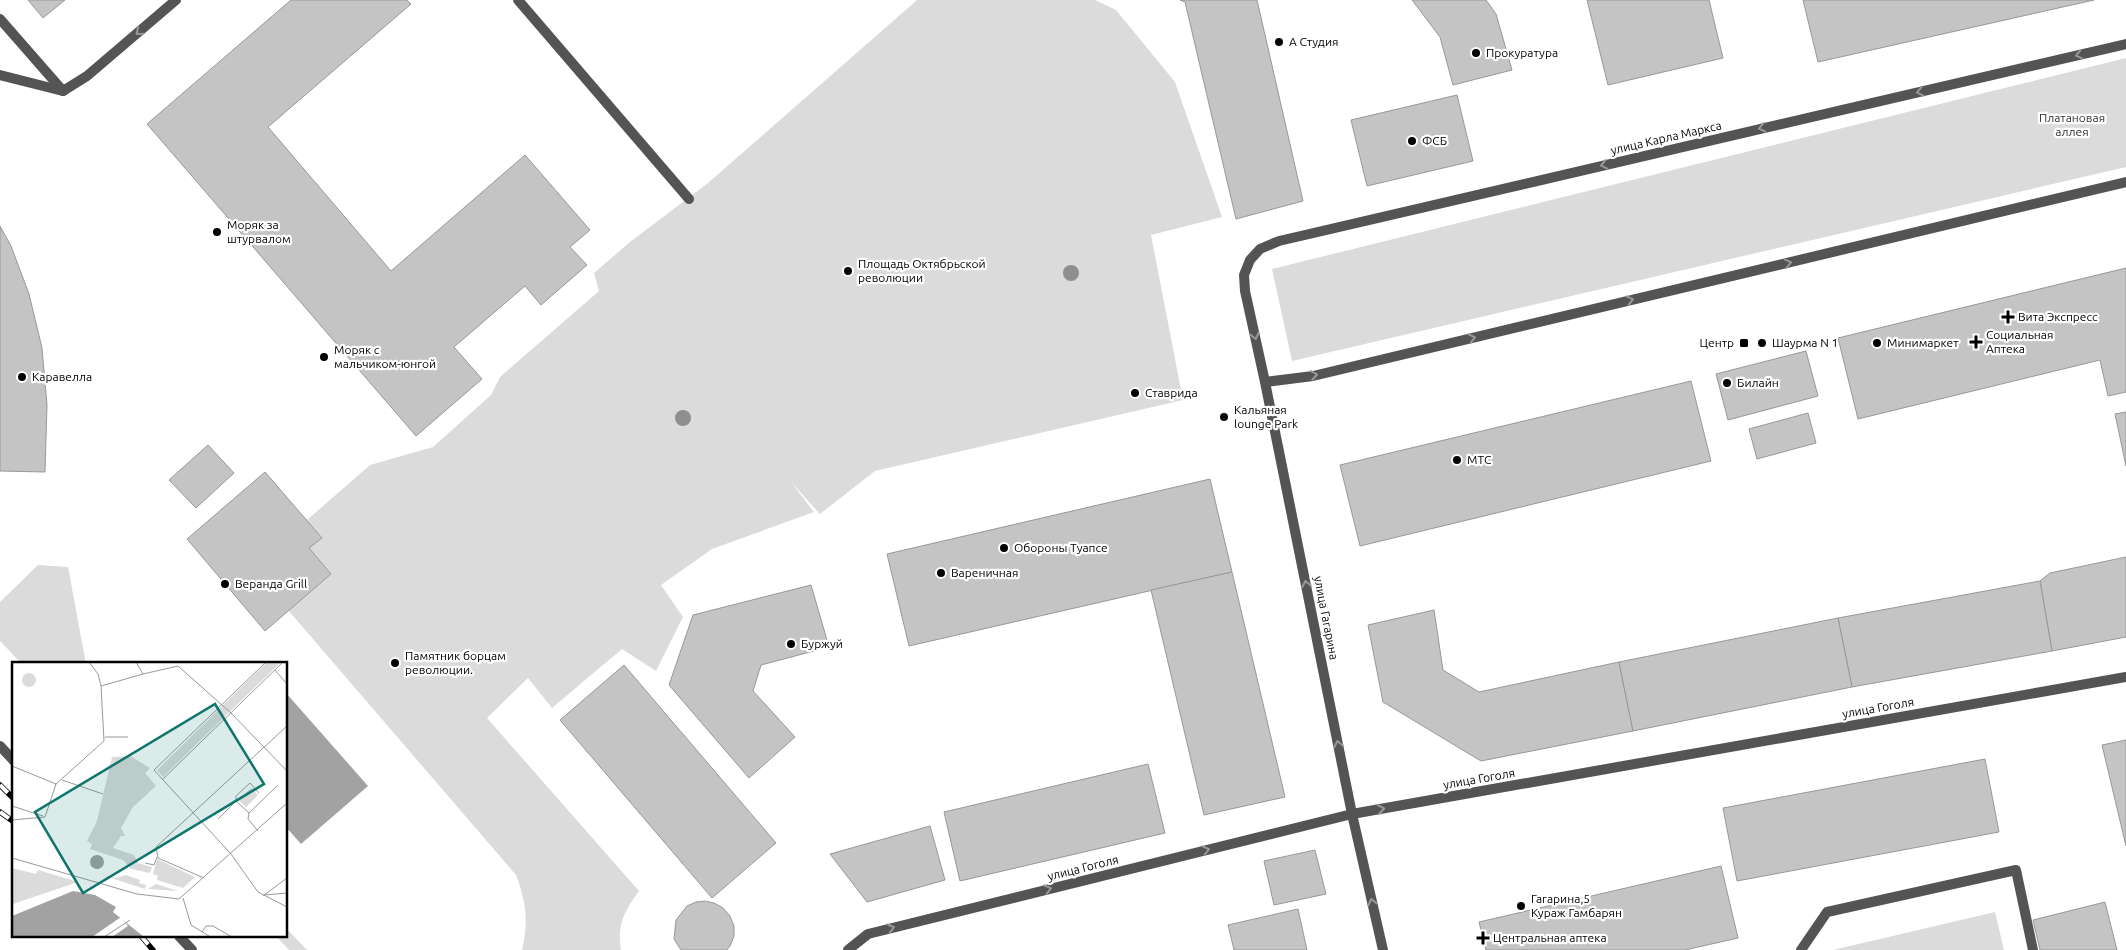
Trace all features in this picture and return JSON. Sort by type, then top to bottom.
[{"type":"street","points":[[0,75],[63,91],[87,76],[176,0]]},
{"type":"street","points":[[518,0],[689,199]]},
{"type":"street","points":[[0,19],[63,91]]},
{"type":"street","name":"улица Карла Маркса","points":[[1244,291],[1244,275],[1250,260],[1260,249],[1279,241],[2126,44]]},
{"type":"street","points":[[1266,382],[1314,376],[2126,182]]},
{"type":"street","name":"улица Гагарина","points":[[1244,291],[1266,382],[1352,814],[1383,950]]},
{"type":"street","name":"улица Гоголя","points":[[848,950],[868,934],[1352,814],[2126,677]]},
{"type":"street","points":[[0,746],[12,759]]},
{"type":"street","points":[[1801,950],[1827,912],[2016,870],[2033,950]]},
{"type":"street","points":[[181,938],[192,950]]},
{"type":"green space","points":[[917,0],[1095,0],[1116,10],[1175,82],[1222,217],[1151,235],[1183,400],[875,471],[820,514],[791,482],[814,512],[712,549],[661,585],[683,617],[656,671],[622,649],[552,708],[528,678],[487,718],[639,891],[623,918],[620,932],[621,950],[522,950],[526,921],[522,894],[516,875],[288,610],[331,574],[309,548],[322,538],[307,520],[370,465],[433,447],[491,395],[500,377],[599,291],[594,273],[630,242],[708,183]]},
{"type":"green space","name":"Платановая аллея","points":[[2126,58],[2126,167],[1292,361],[1272,269]]},
{"type":"green space","points":[[38,565],[68,567],[86,662],[20,662],[0,641],[0,602]]},
{"type":"green space","points":[[1995,912],[2004,950],[1833,950]]},
{"type":"green space","points":[[288,930],[307,950],[289,950],[278,938],[288,938]]},
{"type":"shaded area","points":[[288,695],[368,786],[301,844],[288,829]]},
{"type":"building","points":[[28,0],[65,0],[43,18]]},
{"type":"building","points":[[291,0],[407,0],[411,4],[268,127],[391,271],[525,155],[590,230],[570,247],[587,265],[541,305],[525,286],[454,347],[482,379],[416,436],[147,124]]},
{"type":"building","points":[[1180,0],[1257,0],[1303,201],[1236,219],[1185,2]]},
{"type":"building","name":"Прокуратура","points":[[1412,0],[1486,0],[1496,14],[1512,70],[1453,85],[1440,37]]},
{"type":"building","points":[[1587,0],[1709,0],[1723,58],[1608,85]]},
{"type":"building","points":[[1803,0],[2094,0],[1818,62]]},
{"type":"building","name":"ФСБ","points":[[1457,95],[1473,161],[1367,186],[1351,120]]},
{"type":"building","name":"Каравелла","points":[[0,226],[11,246],[29,294],[42,348],[47,405],[45,472],[0,471]]},
{"type":"building","points":[[2126,268],[2126,392],[2108,396],[2100,360],[1858,419],[1838,338]]},
{"type":"building","points":[[1806,351],[1818,396],[1728,420],[1716,374]]},
{"type":"building","points":[[1691,381],[1711,461],[1360,546],[1340,465]]},
{"type":"building","points":[[2126,412],[2126,466],[2115,414]]},
{"type":"building","points":[[1808,413],[1816,443],[1757,459],[1749,429]]},
{"type":"building","points":[[208,445],[234,473],[196,508],[169,480]]},
{"type":"building","points":[[265,472],[322,538],[309,548],[331,574],[265,631],[187,539]]},
{"type":"building","points":[[1210,479],[1232,572],[909,646],[887,554]]},
{"type":"building","points":[[2126,557],[2126,637],[2052,651],[2040,581],[2050,573]]},
{"type":"building","points":[[1232,572],[1285,797],[1204,815],[1151,590]]},
{"type":"building","points":[[2040,581],[2052,651],[1852,687],[1838,618]]},
{"type":"building","points":[[811,585],[829,647],[761,665],[753,691],[795,737],[749,778],[669,685],[693,615]]},
{"type":"building","points":[[1434,610],[1443,670],[1479,692],[1619,662],[1633,731],[1481,761],[1383,702],[1368,625]]},
{"type":"building","points":[[1838,618],[1852,687],[1633,731],[1619,662]]},
{"type":"building","points":[[624,665],[776,843],[712,898],[560,720]]},
{"type":"building","points":[[2126,740],[2126,846],[2102,745]]},
{"type":"building","points":[[1985,759],[1999,832],[1737,881],[1723,808]]},
{"type":"building","points":[[1148,764],[1165,833],[960,881],[944,812]]},
{"type":"building","points":[[930,826],[945,880],[867,902],[830,854]]},
{"type":"building","points":[[1315,850],[1326,894],[1274,905],[1264,861]]},
{"type":"building","points":[[1721,866],[1738,938],[1685,950],[1486,950],[1479,922]]},
{"type":"building","points":[[705,901],[723,908],[730,916],[734,926],[734,936],[730,946],[727,950],[681,950],[674,939],[676,920],[687,906]]},
{"type":"building","points":[[2105,902],[2117,950],[2040,950],[2033,920]]},
{"type":"building","points":[[1298,909],[1307,950],[1234,950],[1228,925]]},
{"type":"railway","points":[[0,785],[12,797]]},
{"type":"railway","points":[[0,812],[12,821]]},
{"type":"railway","points":[[143,938],[153,950]]},
{"type":"place","name":"А Студия","points":[[1279,42]]},
{"type":"place","name":"Прокуратура","points":[[1476,53]]},
{"type":"place","name":"ФСБ","points":[[1412,141]]},
{"type":"place","name":"Моряк за штурвалом","points":[[217,232]]},
{"type":"place","name":"Площадь Октябрьской революции","points":[[848,271]]},
{"type":"place","name":"Вита Экспресс","points":[[2008,317]]},
{"type":"place","name":"Социальная Аптека","points":[[1976,342]]},
{"type":"place","name":"Центр","points":[[1744,343]]},
{"type":"place","name":"Шаурма N 1","points":[[1762,343]]},
{"type":"place","name":"Минимаркет","points":[[1877,343]]},
{"type":"place","name":"Моряк с мальчиком-юнгой","points":[[324,357]]},
{"type":"place","name":"Каравелла","points":[[22,377]]},
{"type":"place","name":"Билайн","points":[[1727,383]]},
{"type":"place","name":"Ставрида","points":[[1135,393]]},
{"type":"place","name":"Кальяная lounge Park","points":[[1224,417]]},
{"type":"place","name":"МТС","points":[[1457,460]]},
{"type":"place","name":"Обороны Туапсе","points":[[1004,548]]},
{"type":"place","name":"Вареничная","points":[[941,573]]},
{"type":"place","name":"Веранда Grill","points":[[225,584]]},
{"type":"place","name":"Буржуй","points":[[791,644]]},
{"type":"place","name":"Памятник борцам революции.","points":[[395,663]]},
{"type":"place","name":"Гагарина,5 Кураж Гамбарян","points":[[1521,906]]},
{"type":"place","name":"Центральная аптека","points":[[1483,938]]}]
